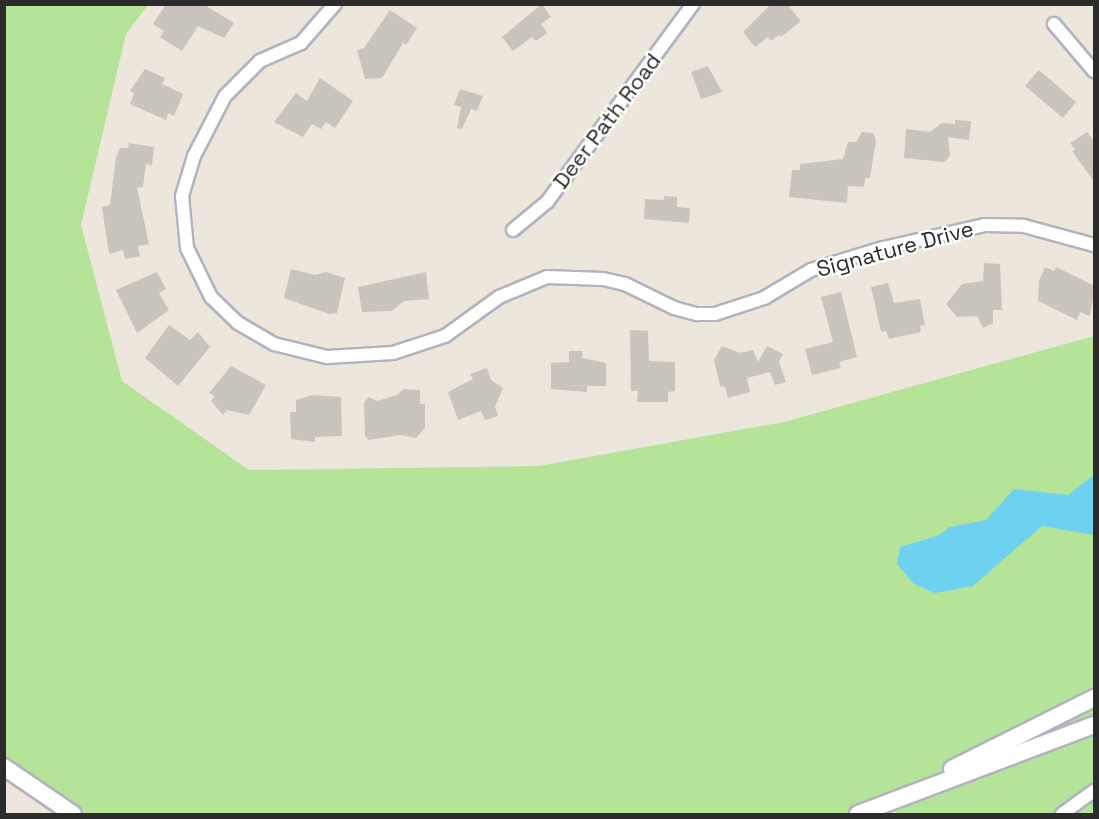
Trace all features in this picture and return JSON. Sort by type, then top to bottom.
[{"type":"main road","points":[[887,803],[1095,698]]},
{"type":"main road","points":[[858,814],[1095,725]]},
{"type":"main road","points":[[4,767],[73,814]]},
{"type":"street","name":"Signature Drive","points":[[335,4],[301,43],[260,61],[225,96],[194,156],[182,196],[188,248],[211,297],[238,323],[277,345],[335,358],[393,353],[445,336],[499,297],[547,277],[603,279],[625,284],[674,308],[697,314],[715,314],[764,298],[811,270],[882,248],[984,225],[1024,226],[1095,245]]},
{"type":"street","name":"Deer Path Road","points":[[513,230],[547,202],[693,4]]},
{"type":"street","points":[[1054,24],[1095,71]]},
{"type":"street","points":[[1062,814],[1095,792]]},
{"type":"green space","points":[[5,5],[148,5],[126,34],[81,225],[122,381],[249,470],[539,466],[784,422],[1094,336],[1094,814],[897,814],[887,803],[858,814],[73,814],[5,767]]},
{"type":"water","points":[[1094,475],[1094,535],[1042,526],[973,586],[935,593],[914,584],[897,564],[900,547],[937,536],[950,527],[986,520],[1014,489],[1068,495]]},
{"type":"building","points":[[166,4],[203,4],[234,23],[224,38],[198,26],[182,51],[160,37],[164,31],[153,24]]},
{"type":"building","points":[[542,4],[551,17],[541,24],[547,33],[536,41],[532,37],[513,51],[502,37]]},
{"type":"building","points":[[771,4],[787,4],[801,21],[781,37],[779,35],[771,41],[768,37],[755,47],[743,32]]},
{"type":"building","points":[[390,10],[417,28],[406,45],[403,43],[382,78],[365,79],[357,50],[364,48]]},
{"type":"building","points":[[708,66],[722,92],[701,99],[691,72]]},
{"type":"building","points":[[145,69],[165,78],[162,84],[183,94],[174,116],[168,113],[166,120],[130,104],[134,94],[130,91]]},
{"type":"building","points":[[1039,70],[1076,102],[1063,118],[1025,86]]},
{"type":"building","points":[[320,78],[353,101],[335,128],[326,122],[321,129],[312,124],[303,137],[274,122],[296,93],[307,101]]},
{"type":"building","points":[[460,89],[483,96],[477,111],[471,109],[462,129],[457,128],[461,107],[454,105]]},
{"type":"building","points":[[955,120],[971,121],[969,140],[948,137],[950,156],[944,162],[904,158],[906,129],[930,132],[942,123],[955,124]]},
{"type":"building","points":[[862,132],[873,133],[876,140],[870,178],[865,178],[864,187],[848,186],[847,203],[789,197],[792,170],[800,170],[800,164],[843,159],[848,142],[856,142]]},
{"type":"building","points":[[1087,132],[1095,142],[1095,183],[1072,151],[1075,149],[1070,143]]},
{"type":"building","points":[[129,143],[154,147],[152,165],[146,164],[143,187],[137,188],[149,244],[138,246],[140,256],[125,259],[123,250],[109,254],[102,207],[110,205],[116,157],[120,148],[128,148]]},
{"type":"building","points":[[664,196],[677,197],[677,207],[690,208],[689,223],[644,219],[645,199],[664,200]]},
{"type":"building","points":[[984,263],[1000,264],[1002,310],[993,310],[993,323],[983,328],[977,316],[957,317],[946,304],[962,284],[983,281]]},
{"type":"building","points":[[1045,267],[1054,271],[1056,267],[1095,286],[1090,316],[1080,312],[1077,320],[1038,301],[1039,281]]},
{"type":"building","points":[[291,269],[315,275],[326,272],[345,278],[337,313],[329,314],[284,298]]},
{"type":"building","points":[[157,272],[166,289],[159,293],[169,310],[137,333],[116,290]]},
{"type":"building","points":[[426,272],[429,299],[404,301],[392,311],[362,312],[358,287]]},
{"type":"building","points":[[888,283],[894,303],[920,299],[925,325],[920,326],[921,332],[889,339],[886,331],[881,332],[871,287]]},
{"type":"building","points":[[841,292],[857,357],[839,362],[841,368],[812,375],[805,349],[833,342],[821,297]]},
{"type":"building","points":[[169,325],[190,340],[198,332],[210,347],[178,386],[145,358]]},
{"type":"building","points":[[630,330],[648,331],[649,361],[675,362],[675,391],[668,392],[668,402],[637,402],[638,391],[631,391]]},
{"type":"building","points":[[722,346],[740,353],[753,350],[758,362],[767,346],[783,354],[779,362],[786,382],[775,385],[770,372],[747,378],[750,392],[728,398],[725,387],[720,386],[714,360]]},
{"type":"building","points":[[569,351],[583,351],[582,358],[606,363],[606,386],[587,386],[587,392],[551,389],[551,363],[569,362]]},
{"type":"building","points":[[231,366],[266,385],[249,415],[227,410],[223,415],[211,401],[215,396],[209,393]]},
{"type":"building","points":[[487,368],[491,380],[503,388],[495,407],[498,416],[485,420],[481,411],[458,420],[448,392],[473,379],[470,374]]},
{"type":"building","points":[[403,389],[420,390],[420,404],[425,404],[425,428],[416,438],[400,435],[369,440],[365,436],[364,402],[369,397],[377,401],[397,395]]},
{"type":"building","points":[[313,395],[341,397],[342,436],[315,437],[315,442],[291,439],[290,412],[296,412],[296,400]]}]
